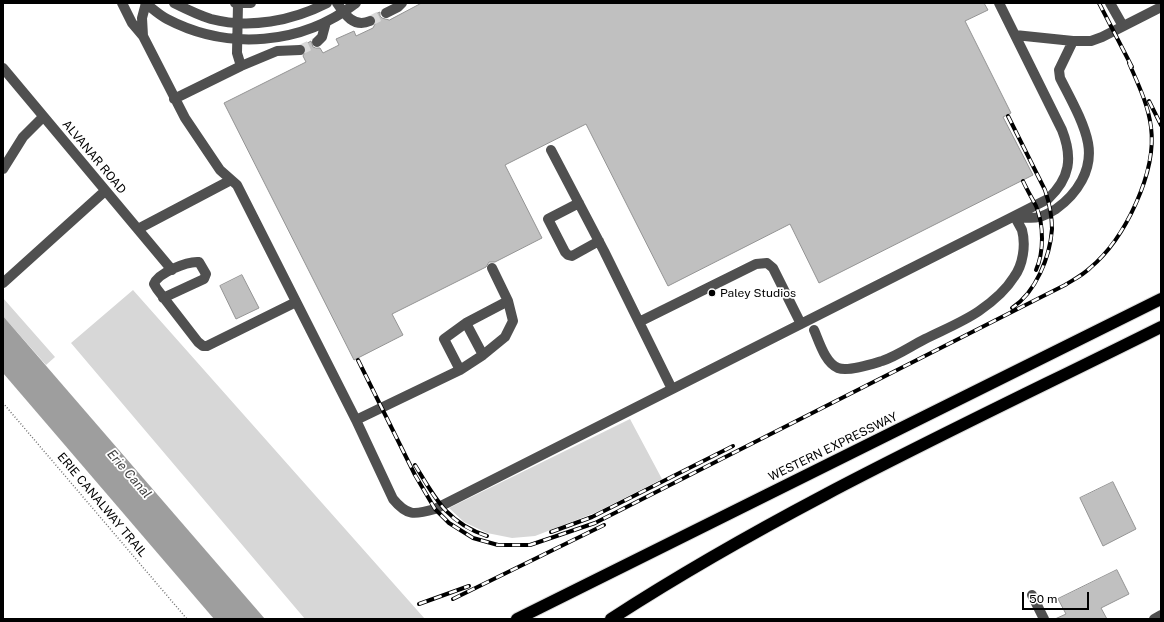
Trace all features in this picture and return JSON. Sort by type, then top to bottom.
[{"type":"highway","name":"WESTERN EXPRESSWAY","points":[[525,617],[1161,299]]},
{"type":"highway","points":[[611,619],[694,567],[788,514],[1161,327]]},
{"type":"street","points":[[122,3],[132,23],[143,36],[184,118],[220,170],[237,185],[356,420],[393,499],[401,508],[411,513],[435,509],[1015,217],[1048,199],[1054,194],[1063,181],[1068,166],[1069,153],[1062,130],[999,3]]},
{"type":"street","points":[[143,36],[142,18],[145,3],[166,18],[192,30],[237,40],[260,40],[301,32],[344,13],[356,3]]},
{"type":"street","points":[[174,3],[211,19],[237,23],[275,22],[313,10],[327,3]]},
{"type":"street","points":[[240,66],[237,53],[236,3],[251,3]]},
{"type":"street","points":[[337,3],[348,18],[358,23],[370,21]]},
{"type":"street","points":[[386,13],[398,7],[402,3]]},
{"type":"street","points":[[1110,3],[1123,26]]},
{"type":"street","points":[[1015,35],[1073,41],[1091,41],[1106,35],[1156,7]]},
{"type":"street","points":[[317,42],[322,37],[326,22]]},
{"type":"street","points":[[1015,217],[1040,217],[1050,213],[1074,194],[1083,179],[1087,168],[1088,145],[1086,134],[1060,78],[1059,70],[1073,41]]},
{"type":"street","points":[[174,99],[240,66],[277,50],[300,50]]},
{"type":"street","name":"ALVANAR ROAD","points":[[3,68],[169,266]]},
{"type":"street","points":[[3,169],[23,137],[43,117]]},
{"type":"street","points":[[551,150],[599,241],[672,389]]},
{"type":"street","points":[[138,229],[231,180]]},
{"type":"street","points":[[3,283],[105,191]]},
{"type":"street","points":[[579,203],[548,219],[565,252],[572,256],[599,241]]},
{"type":"street","points":[[814,330],[828,360],[835,367],[841,369],[852,368],[866,366],[884,360],[978,312],[1006,288],[1020,265],[1023,253],[1022,230],[1015,217]]},
{"type":"street","points":[[163,298],[204,279],[206,274],[199,262],[192,261],[169,266],[156,279],[154,284],[163,298],[198,342],[203,346],[207,346],[296,302]]},
{"type":"street","points":[[639,322],[756,264],[767,263],[773,268],[801,324]]},
{"type":"street","points":[[356,420],[460,370],[483,355],[505,337],[513,321],[508,301],[492,268]]},
{"type":"street","points":[[460,370],[444,338],[466,323],[508,301]]},
{"type":"street","points":[[466,323],[483,355]]},
{"type":"street","points":[[1032,595],[1044,619]]},
{"type":"street","points":[[1154,619],[1161,615]]},
{"type":"path","name":"ERIE CANALWAY TRAIL","points":[[3,403],[187,619]]},
{"type":"shaded area","points":[[133,290],[425,619],[305,619],[71,343]]},
{"type":"shaded area","points":[[3,298],[55,357],[46,365],[3,316]]},
{"type":"shaded area","points":[[630,419],[662,479],[597,512],[535,536],[512,538],[487,533],[464,522],[449,508]]},
{"type":"water","name":"Erie Canal","points":[[3,316],[265,619],[214,619],[3,373]]},
{"type":"building","points":[[422,3],[984,3],[988,10],[965,21],[1011,113],[1003,117],[1033,175],[819,283],[790,224],[668,286],[586,124],[505,165],[542,238],[495,262],[489,262],[486,267],[392,314],[403,335],[354,360],[224,103],[306,62],[303,56],[306,50],[304,45],[311,41],[313,47],[320,48],[323,53],[339,45],[336,39],[354,31],[356,36],[373,28],[376,19],[373,15],[380,12],[380,16],[382,18],[389,20]]},
{"type":"building","points":[[242,275],[259,308],[236,319],[220,286]]},
{"type":"building","points":[[1113,482],[1136,529],[1103,546],[1080,498]]},
{"type":"building","points":[[1117,570],[1129,594],[1101,608],[1107,619],[1055,619],[1066,614],[1058,599]]},
{"type":"tunnel","points":[[370,21],[386,13]]},
{"type":"tunnel","points":[[300,50],[317,42]]},
{"type":"railway","points":[[1099,3],[1132,67]]},
{"type":"railway","points":[[358,360],[415,475],[435,509],[449,523],[473,538],[498,545],[530,545],[595,523],[1065,285],[1087,271],[1103,255],[1126,223],[1144,184],[1149,164],[1152,145],[1150,119],[1148,110],[1129,63]]},
{"type":"railway","points":[[1149,101],[1161,125]]},
{"type":"railway","points":[[1008,116],[1045,190],[1050,209],[1052,229],[1051,240],[1045,262],[1035,283],[1021,301],[1012,308]]},
{"type":"railway","points":[[1023,181],[1039,213],[1042,230],[1042,247],[1036,270]]},
{"type":"railway","points":[[551,532],[592,517],[733,446]]},
{"type":"railway","points":[[415,465],[436,499],[452,517],[473,531],[487,536]]},
{"type":"railway","points":[[453,599],[604,525]]},
{"type":"railway","points":[[419,604],[469,586]]},
{"type":"place","name":"Paley Studios","points":[[712,293]]}]
